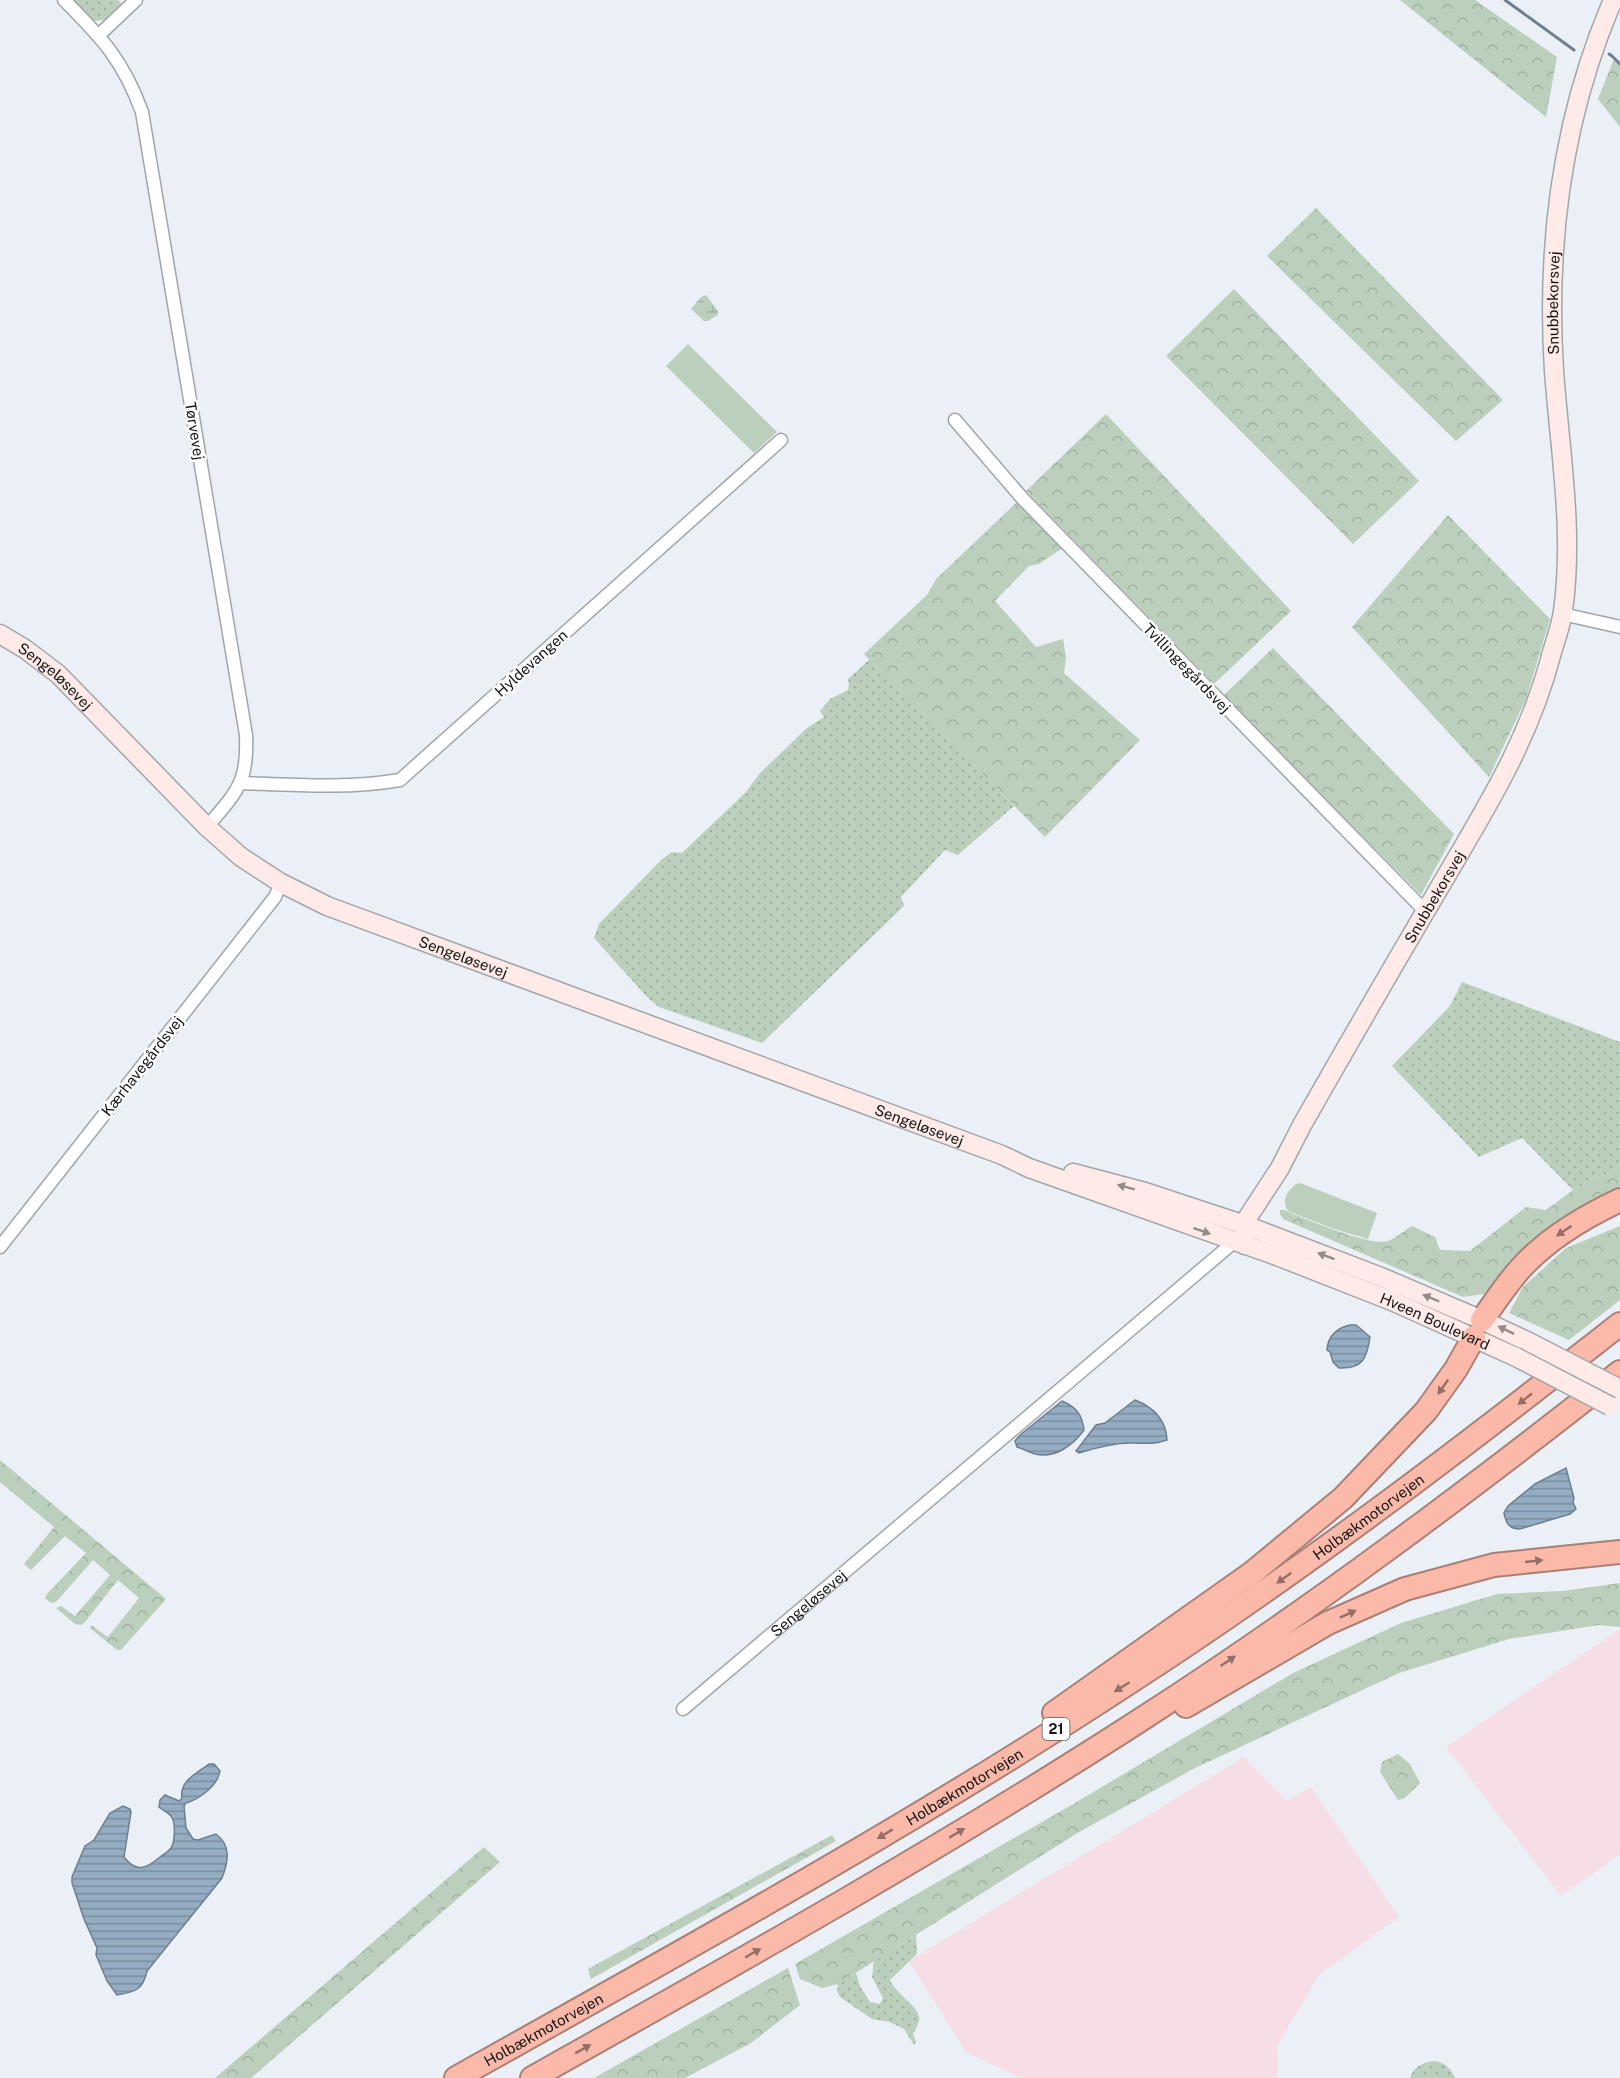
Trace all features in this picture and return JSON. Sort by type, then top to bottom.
[{"type":"highway","points":[[976,1779],[1023,1734],[1252,1573],[1343,1498],[1426,1411],[1456,1369],[1478,1328],[1521,1268],[1542,1247],[1567,1228],[1620,1200]]},
{"type":"highway","name":"Holbækmotorvejen","points":[[456,2078],[855,1853],[1130,1683],[1274,1585],[1462,1448],[1620,1324]]},
{"type":"highway","name":"21","points":[[532,2078],[873,1885],[1148,1716],[1294,1616],[1478,1483],[1620,1372]]},
{"type":"highway","points":[[1148,1716],[1177,1711],[1328,1623],[1405,1588],[1494,1565],[1620,1552]]},
{"type":"street","name":"Tørvevej","points":[[64,0],[99,35],[118,60],[132,84],[142,112],[246,735],[247,761],[241,783],[207,827]]},
{"type":"street","points":[[99,35],[136,0]]},
{"type":"street","name":"Snubbekorsvej","points":[[1253,1228],[1302,1125],[1495,793],[1525,735],[1543,687],[1562,614],[1567,566],[1568,518],[1554,370],[1552,262],[1562,173],[1572,125],[1587,69],[1612,0]]},
{"type":"street","name":"Tvillingegårdsvej","points":[[955,420],[1023,499],[1425,911]]},
{"type":"street","name":"Hyldevangen","points":[[241,783],[298,786],[379,784],[400,780],[781,440]]},
{"type":"street","points":[[1562,614],[1620,627]]},
{"type":"street","name":"Sengeløsevej","points":[[0,634],[25,649],[58,674],[207,827],[241,857],[281,883],[327,906],[1002,1155],[1029,1168],[1240,1244]]},
{"type":"street","name":"Kærhavegårdsvej","points":[[0,1247],[276,897],[281,883]]},
{"type":"street","name":"Sengeløsevej","points":[[1002,1155],[1145,1192],[1253,1228]]},
{"type":"street","points":[[1240,1244],[1253,1228]]},
{"type":"street","name":"Hveen Boulevard","points":[[1253,1228],[1381,1277],[1478,1328],[1516,1357],[1620,1411]]},
{"type":"street","name":"Sengeløsevej","points":[[683,1709],[1240,1244]]},
{"type":"street","name":"Hveen Boulevard","points":[[1240,1244],[1392,1301],[1529,1342],[1620,1389]]},
{"type":"shaded area","points":[[1620,1629],[1620,1854],[1561,1896],[1446,1747]]},
{"type":"shaded area","points":[[1244,1757],[1287,1801],[1311,1787],[1399,1917],[1319,1975],[1277,2046],[1278,2078],[1021,2078],[966,2052],[909,1961]]},
{"type":"green space","points":[[69,0],[118,0],[126,7],[104,20],[92,21]]},
{"type":"green space","points":[[1400,0],[1475,0],[1557,57],[1546,117]]},
{"type":"green space","points":[[1614,59],[1620,65],[1620,127],[1598,99]]},
{"type":"green space","points":[[1316,208],[1503,400],[1456,441],[1267,256]]},
{"type":"green space","points":[[1234,289],[1419,481],[1353,544],[1166,356]]},
{"type":"green space","points":[[706,295],[718,311],[718,315],[704,321],[691,309],[701,297]]},
{"type":"green space","points":[[688,344],[777,432],[754,453],[666,366]]},
{"type":"green space","points":[[1106,414],[1291,611],[1214,684],[1026,491]]},
{"type":"green space","points":[[1018,501],[1064,547],[1039,564],[1029,566],[995,601],[1036,647],[1063,639],[1066,657],[1064,673],[1140,740],[1045,837],[864,654],[927,595],[936,579]]},
{"type":"green space","points":[[1448,515],[1550,619],[1526,699],[1489,777],[1352,627]]},
{"type":"green space","points":[[1273,648],[1454,834],[1421,895],[1223,696]]},
{"type":"green space","points":[[870,659],[1014,806],[958,855],[945,850],[901,897],[904,906],[762,1043],[659,1007],[648,998],[594,938],[599,924],[661,860],[672,852],[682,853],[746,792],[760,773],[807,728],[824,717],[820,711],[830,699],[848,690],[848,679]]},
{"type":"green space","points":[[1462,982],[1620,1042],[1620,1167],[1573,1190],[1522,1138],[1479,1157],[1392,1066],[1450,1006]]},
{"type":"green space","points":[[1620,1167],[1620,1188],[1556,1223],[1523,1252],[1484,1294],[1463,1297],[1283,1219],[1280,1214],[1280,1210],[1284,1210],[1337,1231],[1379,1242],[1391,1240],[1412,1226],[1435,1237],[1440,1250],[1470,1251],[1526,1207],[1546,1210],[1573,1190]]},
{"type":"green space","points":[[1300,1183],[1377,1213],[1368,1239],[1288,1211],[1285,1204],[1286,1196],[1296,1184]]},
{"type":"green space","points":[[1620,1226],[1620,1300],[1569,1340],[1509,1313],[1523,1287],[1566,1248]]},
{"type":"green space","points":[[0,1460],[166,1599],[121,1650],[117,1650],[90,1628],[91,1625],[108,1637],[139,1598],[118,1580],[85,1622],[81,1625],[75,1624],[56,1608],[61,1606],[75,1616],[110,1575],[93,1560],[56,1602],[51,1603],[45,1598],[86,1553],[65,1536],[31,1570],[24,1564],[54,1527],[0,1482]]},
{"type":"green space","points":[[1620,1583],[1620,1627],[1599,1625],[1509,1639],[1399,1673],[1195,1768],[1079,1832],[838,1984],[822,1988],[800,1979],[795,1964],[1075,1803],[1293,1673],[1401,1623],[1497,1594],[1563,1591]]},
{"type":"green space","points":[[1398,1754],[1410,1764],[1420,1783],[1405,1798],[1398,1800],[1380,1772],[1382,1762]]},
{"type":"green space","points":[[832,1835],[836,1841],[591,1979],[588,1969]]},
{"type":"green space","points":[[484,1847],[500,1862],[251,2078],[215,2078]]},
{"type":"green space","points":[[916,1935],[917,1954],[890,1980],[919,2015],[913,2034],[916,2042],[914,2045],[904,2029],[890,2022],[872,2019],[840,1997],[837,1991],[838,1984],[856,1973],[860,1986],[870,2002],[880,2004],[883,1998],[872,1977],[874,1961]]},
{"type":"green space","points":[[788,1968],[800,2005],[751,2043],[685,2078],[594,2078]]},
{"type":"green space","points":[[1434,2061],[1447,2066],[1455,2078],[1410,2078],[1419,2066]]},
{"type":"water","points":[[1350,1325],[1356,1325],[1370,1337],[1367,1351],[1359,1364],[1354,1367],[1339,1368],[1327,1350],[1329,1341],[1334,1333]]},
{"type":"water","points":[[1135,1400],[1153,1410],[1161,1420],[1167,1440],[1153,1443],[1117,1444],[1079,1453],[1076,1451],[1096,1425],[1105,1423]]},
{"type":"water","points":[[1062,1401],[1075,1409],[1082,1420],[1084,1430],[1075,1441],[1056,1453],[1042,1455],[1017,1447],[1015,1441],[1020,1435]]},
{"type":"water","points":[[1566,1468],[1576,1509],[1570,1514],[1520,1529],[1509,1525],[1504,1513],[1508,1506],[1535,1484]]},
{"type":"water","points":[[209,1764],[214,1764],[220,1771],[219,1776],[207,1791],[184,1806],[186,1828],[193,1839],[198,1840],[216,1834],[225,1844],[227,1855],[222,1878],[147,1971],[140,1986],[133,1991],[117,1995],[107,1981],[96,1955],[97,1948],[84,1919],[72,1877],[85,1846],[94,1840],[110,1813],[123,1806],[131,1812],[124,1857],[128,1862],[141,1868],[167,1852],[173,1841],[174,1823],[170,1815],[159,1807],[160,1800],[165,1795],[179,1801],[186,1782]]},
{"type":"waterway","points":[[1505,0],[1574,50]]},
{"type":"waterway","points":[[1609,54],[1620,64]]}]
